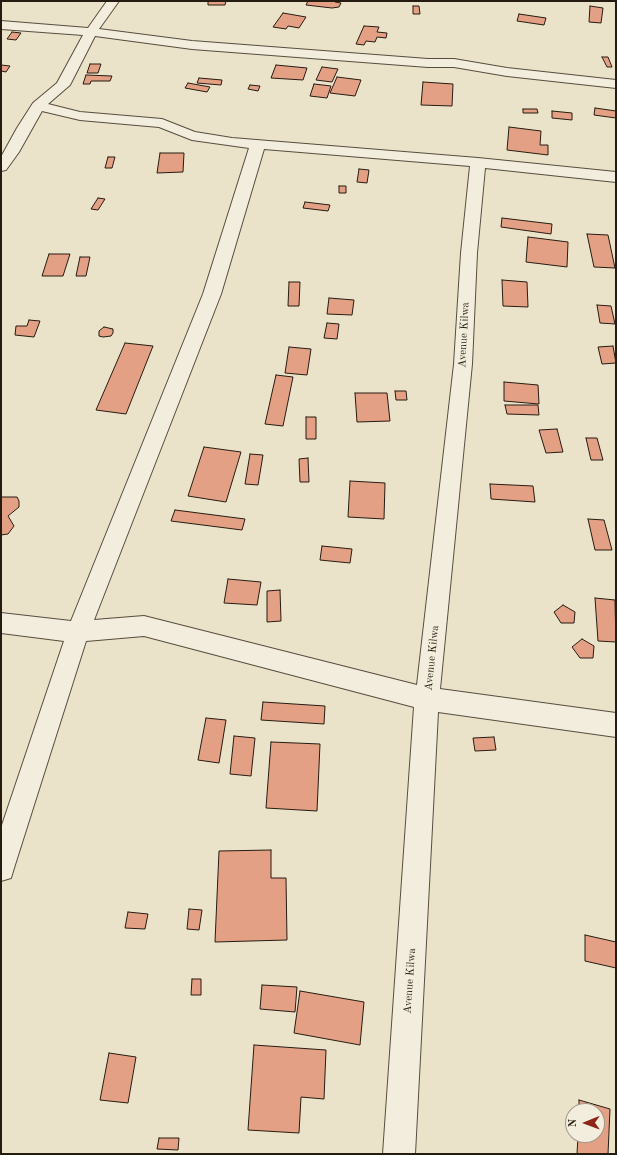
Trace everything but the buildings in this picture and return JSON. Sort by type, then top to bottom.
[{"type":"street","points":[[1,165],[12,152],[24,128],[38,106],[63,84],[91,32],[113,1]]},
{"type":"street","points":[[1,25],[91,32],[192,45],[428,63],[454,63],[507,72],[616,84]]},
{"type":"street","points":[[38,106],[80,116],[162,123],[192,136],[232,142],[478,162],[616,177]]},
{"type":"street","points":[[1,868],[78,632],[212,294],[258,143]]},
{"type":"street","name":"Avenue Kilwa","points":[[399,1154],[428,699],[463,364],[469,253],[478,162]]},
{"type":"street","points":[[1,624],[78,632],[144,626],[428,699],[616,725]]}]
